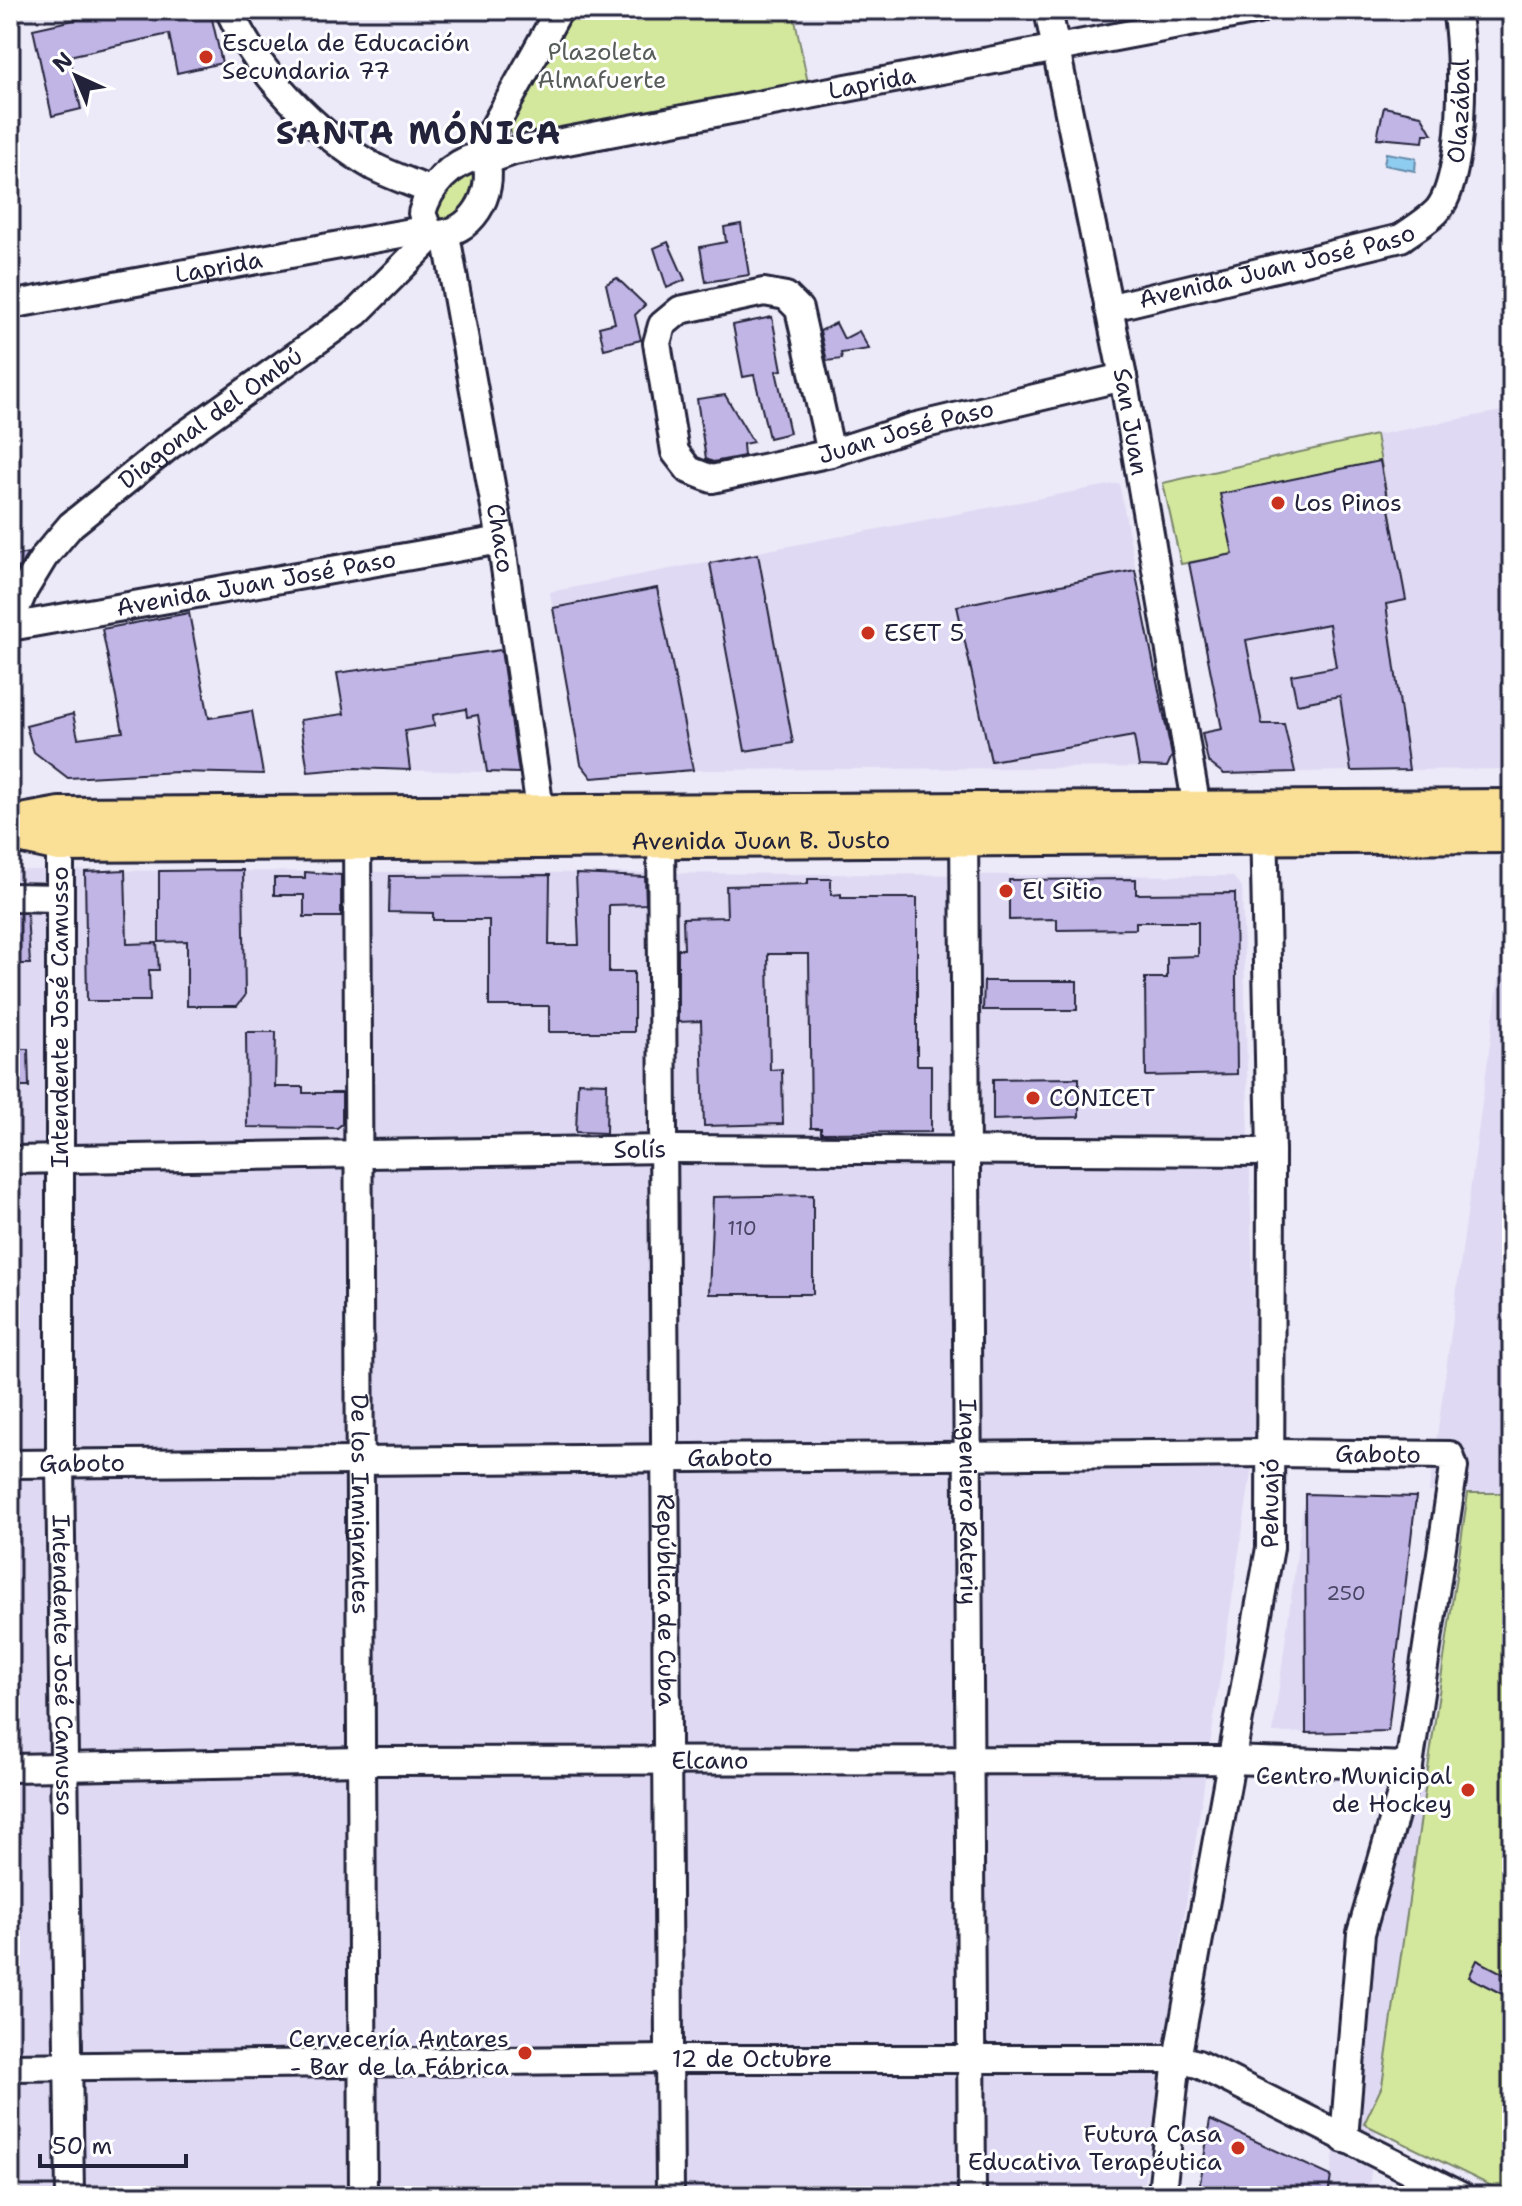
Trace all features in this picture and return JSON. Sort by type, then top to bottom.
[{"type":"main road","name":"Avenida Juan B. Justo","points":[[10,834],[60,845],[357,828],[1264,822],[1512,806]]},
{"type":"main road","name":"Avenida Juan B. Justo","points":[[10,823],[60,814],[357,828]]},
{"type":"main road","name":"Avenida Juan B. Justo","points":[[1264,822],[1512,836]]},
{"type":"street","points":[[229,10],[250,50],[307,113],[344,147],[375,167],[431,191],[422,213],[436,233]]},
{"type":"street","name":"Diagonal del Ombú","points":[[10,625],[24,590],[44,557],[71,525],[169,446],[356,313],[436,233],[467,223],[480,206],[487,186],[482,158],[559,10]]},
{"type":"street","name":"San Juan","points":[[1048,10],[1123,377],[1200,823]]},
{"type":"street","name":"Laprida","points":[[482,158],[1258,10]]},
{"type":"street","name":"Olazábal","points":[[1439,211],[1453,167],[1462,106],[1462,41],[1456,10]]},
{"type":"street","name":"Diagonal del Ombú","points":[[431,191],[451,169],[482,158]]},
{"type":"street","name":"Avenida Juan José Paso","points":[[1108,308],[1401,238],[1439,211]]},
{"type":"street","name":"Laprida","points":[[10,305],[436,233]]},
{"type":"street","name":"Chaco","points":[[436,233],[501,540],[543,827]]},
{"type":"street","name":"Juan José Paso","points":[[831,453],[799,309],[786,296],[764,292],[680,310],[662,325],[657,343],[675,452],[689,470],[712,479],[831,453],[913,427],[1123,377]]},
{"type":"street","name":"Avenida Juan José Paso","points":[[10,625],[501,540]]},
{"type":"street","name":"Pehuajó","points":[[1162,2192],[1177,2059],[1270,1548],[1271,1152],[1264,822]]},
{"type":"street","name":"Ingeniero Rateriy","points":[[964,824],[972,2196]]},
{"type":"street","name":"República de Cuba","points":[[661,826],[666,1149],[670,2196]]},
{"type":"street","name":"De los Inmigrantes","points":[[357,828],[363,2196]]},
{"type":"street","name":"Intendente José Camusso","points":[[60,845],[60,1464],[70,2196]]},
{"type":"street","points":[[10,897],[60,898]]},
{"type":"street","name":"Solís","points":[[10,1160],[666,1149],[1271,1152]]},
{"type":"street","name":"Gaboto","points":[[10,1464],[1272,1453],[1450,1455],[1454,1467],[1409,1766]]},
{"type":"street","name":"Elcano","points":[[10,1768],[63,1770],[361,1761],[668,1760],[1230,1760],[1409,1766]]},
{"type":"street","points":[[1344,2139],[1361,1933],[1409,1766]]},
{"type":"street","name":"12 de Octubre","points":[[10,2067],[669,2059],[1177,2059],[1198,2064],[1461,2196]]},
{"type":"shaded area","points":[[1512,409],[1512,769],[1409,770],[1386,604],[1406,600],[1376,435]]},
{"type":"shaded area","points":[[1119,483],[1172,757],[1167,767],[693,770],[662,617],[558,636],[550,592]]},
{"type":"shaded area","points":[[1329,624],[1351,771],[1242,773],[1227,761],[1205,648]]},
{"type":"shaded area","points":[[509,649],[516,692],[476,698],[487,772],[398,770],[382,668]]},
{"type":"shaded area","points":[[10,870],[1232,876],[1242,887],[1257,1433],[1142,2196],[10,2196]]},
{"type":"shaded area","points":[[1512,881],[1512,1493],[1429,1492],[1437,1437]]},
{"type":"shaded area","points":[[1305,1494],[1416,1497],[1388,1731],[1273,1733]]},
{"type":"shaded area","points":[[1386,1786],[1425,1792],[1382,2086],[1365,2124],[1376,2130],[1368,2196],[1328,2196]]},
{"type":"green space","name":"Plazoleta Almafuerte","points":[[569,10],[793,10],[808,83],[514,136],[507,126]]},
{"type":"green space","points":[[473,171],[477,179],[472,196],[453,218],[439,218],[436,204],[452,182]]},
{"type":"green space","name":"Los Pinos","points":[[1376,435],[1392,524],[1181,564],[1163,483]]},
{"type":"green space","name":"Centro Municipal de Hockey","points":[[1468,1493],[1512,1493],[1512,2196],[1364,2124],[1382,2086]]},
{"type":"water","points":[[1386,153],[1416,158],[1415,171],[1384,165]]},
{"type":"building","points":[[119,10],[210,10],[222,63],[177,73],[169,34],[69,56],[81,109],[52,116],[33,29]]},
{"type":"building","points":[[1384,107],[1421,115],[1432,134],[1424,134],[1423,142],[1377,138]]},
{"type":"building","points":[[741,224],[749,275],[706,282],[700,247],[726,242],[724,227]]},
{"type":"building","points":[[668,242],[685,280],[667,288],[654,248]]},
{"type":"building","points":[[617,278],[645,305],[635,315],[641,340],[604,349],[599,327],[615,323],[606,284]]},
{"type":"building","points":[[772,317],[782,370],[776,371],[790,433],[769,438],[754,375],[743,377],[733,325]]},
{"type":"building","points":[[836,323],[844,339],[859,331],[869,349],[841,353],[842,359],[827,361],[820,331]]},
{"type":"building","points":[[725,395],[753,442],[743,444],[744,456],[713,462],[706,459],[697,399]]},
{"type":"building","points":[[1380,461],[1406,600],[1386,604],[1409,770],[1351,771],[1340,696],[1297,704],[1291,675],[1336,667],[1329,624],[1246,640],[1262,724],[1284,724],[1295,772],[1224,774],[1208,762],[1202,733],[1222,729],[1189,563],[1233,554],[1220,494]]},
{"type":"building","points":[[28,553],[10,582],[10,557]]},
{"type":"building","points":[[758,554],[793,743],[745,751],[710,563]]},
{"type":"building","points":[[1135,570],[1172,756],[1167,767],[1139,766],[1134,736],[991,761],[957,606]]},
{"type":"building","points":[[657,588],[693,770],[592,778],[581,764],[553,608]]},
{"type":"building","points":[[189,613],[209,718],[252,711],[263,774],[177,772],[68,778],[34,752],[26,726],[73,714],[78,738],[123,732],[102,629]]},
{"type":"building","points":[[501,650],[519,773],[487,772],[478,715],[467,717],[466,709],[433,715],[434,726],[405,731],[410,770],[354,768],[308,772],[300,720],[344,714],[337,673]]},
{"type":"building","points":[[125,870],[127,944],[157,943],[159,970],[149,970],[150,1001],[87,1001],[85,872]]},
{"type":"building","points":[[243,870],[245,996],[237,1006],[187,1006],[187,941],[159,942],[159,871]]},
{"type":"building","points":[[305,872],[341,875],[341,917],[304,917],[304,895],[274,895],[274,878],[305,878]]},
{"type":"building","points":[[576,874],[645,877],[646,904],[609,905],[609,972],[634,972],[634,1032],[549,1032],[549,1006],[489,1006],[489,920],[433,920],[433,913],[389,912],[390,876],[550,875],[549,945],[579,945]]},
{"type":"building","points":[[808,879],[831,879],[831,895],[841,894],[841,898],[917,898],[917,1065],[931,1065],[931,1132],[821,1133],[821,1128],[811,1128],[809,954],[768,954],[770,1070],[782,1069],[783,1124],[704,1126],[701,1021],[678,1022],[678,949],[684,949],[683,918],[727,917],[726,886],[808,884]]},
{"type":"building","points":[[1136,879],[1136,894],[1235,893],[1237,1074],[1146,1076],[1145,978],[1167,978],[1167,957],[1198,956],[1198,922],[1136,922],[1136,929],[1057,930],[1057,919],[1009,920],[1009,880]]},
{"type":"building","points":[[10,913],[27,913],[30,964],[10,964]]},
{"type":"building","points":[[984,981],[1077,981],[1077,1010],[983,1010]]},
{"type":"building","points":[[246,1032],[276,1032],[275,1087],[303,1087],[303,1093],[342,1093],[342,1124],[337,1128],[247,1127]]},
{"type":"building","points":[[10,1049],[28,1049],[29,1087],[10,1087]]},
{"type":"building","name":"CONICET","points":[[1079,1078],[1079,1117],[993,1120],[993,1079]]},
{"type":"building","points":[[578,1082],[607,1083],[606,1133],[576,1132]]},
{"type":"building","points":[[813,1195],[813,1294],[709,1294],[713,1197]]},
{"type":"building","points":[[1305,1494],[1416,1497],[1388,1731],[1306,1733]]},
{"type":"building","points":[[1477,1960],[1512,1978],[1512,1999],[1469,1977]]},
{"type":"building","name":"Futura Casa Educativa Terapéutica","points":[[1210,2120],[1331,2176],[1328,2196],[1198,2196]]},
{"type":"place","name":"Escuela de Educación Secundaria 77","points":[[206,57]]},
{"type":"place","name":"Los Pinos","points":[[1278,503]]},
{"type":"place","name":"ESET 5","points":[[868,633]]},
{"type":"place","name":"El Sitio","points":[[1006,891]]},
{"type":"place","name":"CONICET","points":[[1033,1098]]},
{"type":"place","name":"Centro Municipal de Hockey","points":[[1468,1790]]},
{"type":"place","name":"Cervecería Antares - Bar de la Fábrica","points":[[525,2053]]},
{"type":"place","name":"Futura Casa Educativa Terapéutica","points":[[1238,2148]]},
{"type":"district","name":"SANTA MÓNICA","points":[[419,132]]}]
